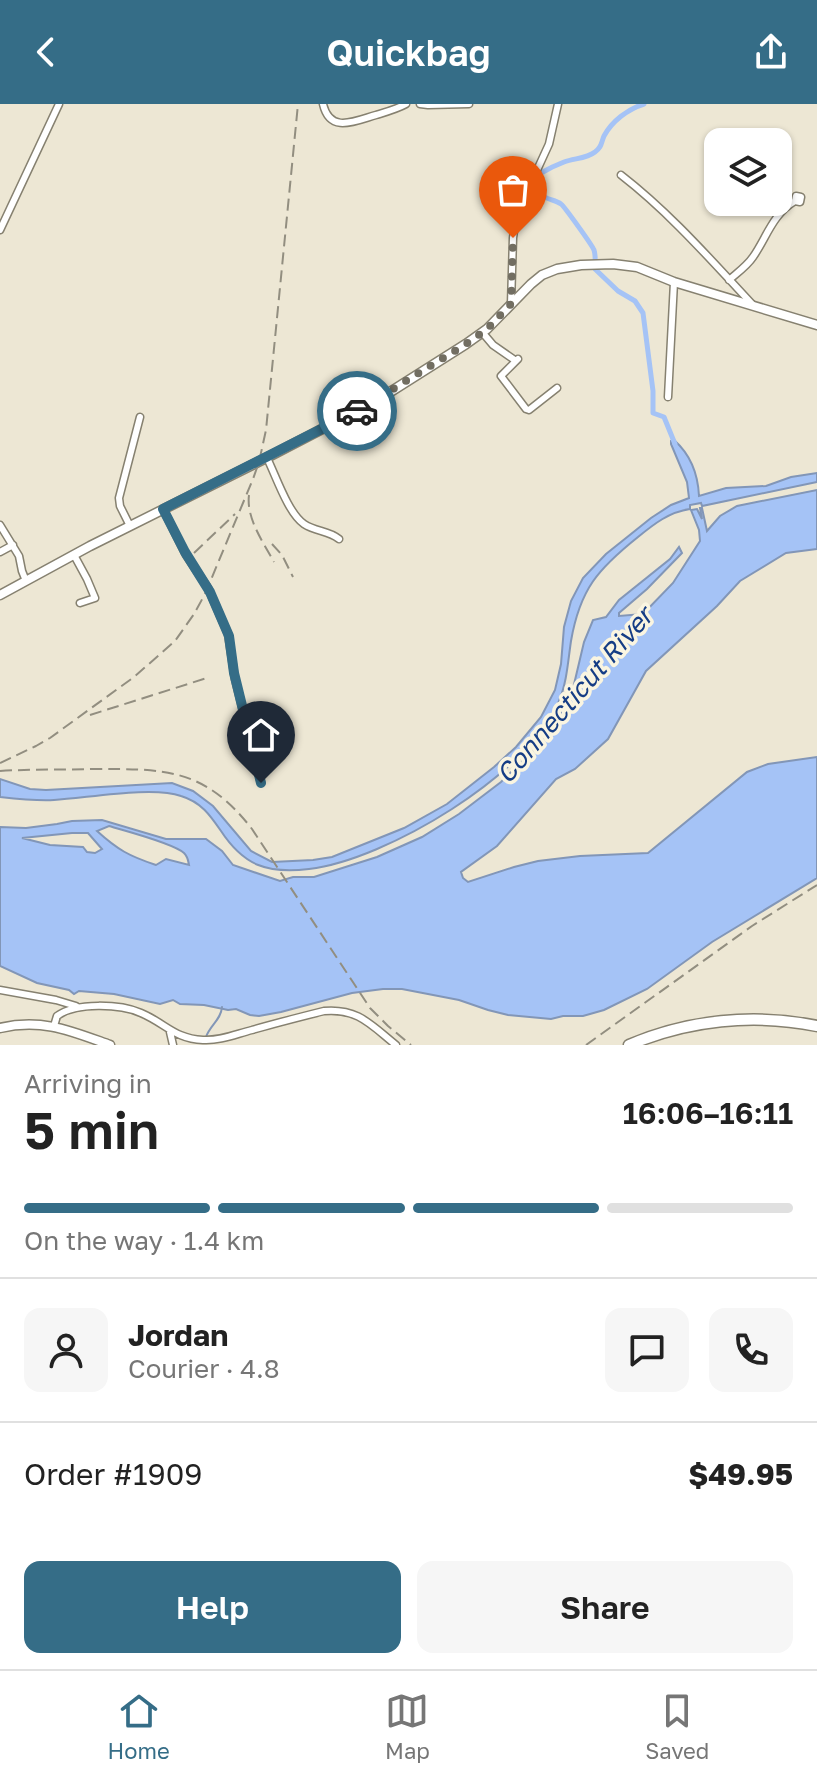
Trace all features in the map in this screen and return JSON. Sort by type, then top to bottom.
[{"type":"highway","points":[[629,1045],[700,1024],[786,1018],[817,1023]]},
{"type":"highway","points":[[646,1045],[684,1033],[729,1027],[764,1026],[817,1032]]},
{"type":"main road","points":[[0,595],[376,401],[482,332],[542,275],[565,266],[613,264],[637,267],[674,282],[817,325]]},
{"type":"main road","points":[[0,1028],[31,1023],[54,1026],[110,1045]]},
{"type":"street","points":[[0,230],[59,104]]},
{"type":"street","points":[[323,104],[329,118],[343,124],[406,104]]},
{"type":"street","points":[[420,104],[469,104]]},
{"type":"street","points":[[511,304],[514,221],[549,144],[558,104]]},
{"type":"street","points":[[621,175],[671,217],[756,307]]},
{"type":"street","points":[[729,280],[752,259],[776,216],[795,201]]},
{"type":"street","points":[[668,397],[674,282]]},
{"type":"street","points":[[482,332],[493,345],[517,360],[501,376],[527,410],[557,388]]},
{"type":"street","points":[[130,526],[120,506],[119,495],[140,417]]},
{"type":"street","points":[[267,458],[297,518],[309,527],[326,531],[339,539]]},
{"type":"street","points":[[163,509],[210,592],[229,636],[234,673],[261,783]]},
{"type":"street","points":[[0,525],[20,558],[26,581]]},
{"type":"street","points":[[0,552],[13,545]]},
{"type":"street","points":[[74,555],[95,598],[80,603]]},
{"type":"street","points":[[0,990],[76,1006],[132,1010],[170,1032],[205,1040],[339,1010],[360,1017],[396,1045]]},
{"type":"street","points":[[54,1026],[60,1013],[76,1006]]},
{"type":"street","points":[[170,1032],[173,1045]]},
{"type":"water","points":[[674,440],[692,465],[699,496],[726,488],[766,486],[791,477],[817,473],[817,482],[702,506],[701,503],[690,505],[690,509],[656,523],[624,549],[602,570],[580,607],[562,694],[543,729],[519,757],[487,784],[414,831],[341,862],[309,869],[281,870],[248,860],[204,810],[181,796],[154,792],[47,800],[0,797],[0,779],[30,789],[46,790],[172,783],[193,791],[213,806],[251,851],[272,862],[332,857],[404,828],[447,804],[494,767],[541,717],[555,690],[564,627],[571,601],[583,578],[606,554],[651,518],[689,498],[687,482],[671,444]]},
{"type":"water","name":"Connecticut River","points":[[817,490],[817,549],[786,553],[740,581],[646,671],[608,739],[575,769],[556,779],[497,846],[461,872],[468,882],[538,861],[648,853],[747,772],[768,764],[817,757],[817,878],[712,942],[647,989],[604,1010],[551,1019],[508,1015],[459,1000],[402,989],[352,993],[259,1016],[236,1009],[180,1004],[173,1000],[160,1004],[114,994],[79,991],[74,994],[69,990],[37,983],[0,966],[0,827],[26,828],[102,820],[166,839],[206,839],[222,851],[233,865],[280,881],[293,877],[314,877],[377,857],[422,837],[501,782],[542,742],[571,697],[584,642],[593,620],[606,617],[619,600],[670,559],[679,547],[682,553],[619,616],[643,614],[673,583],[700,541],[691,510],[697,509],[702,519],[702,508],[707,531],[720,516],[737,506]],"holes":[[[109,826],[178,849],[184,853],[189,865],[166,859],[156,865],[131,855],[97,831]],[[88,833],[102,849],[95,853],[87,852],[83,847],[50,845],[22,838]]]},
{"type":"waterway","points":[[644,104],[626,112],[616,121],[595,152],[541,173],[538,187],[544,197],[561,204],[583,234],[594,250],[595,269],[618,291],[635,301],[643,313],[653,413],[664,417],[675,444]]},
{"type":"waterway","points":[[206,1037],[222,1007]]},
{"type":"railway","points":[[0,763],[50,738],[134,677],[175,641],[205,594],[253,479],[266,430],[298,104]]},
{"type":"railway","points":[[249,495],[253,521],[274,562]]},
{"type":"railway","points":[[194,553],[235,514]]},
{"type":"railway","points":[[272,544],[282,555],[293,577]]},
{"type":"railway","points":[[90,715],[210,677]]},
{"type":"railway","points":[[0,771],[118,769],[161,772],[181,776],[217,793],[252,829],[370,1008],[411,1045]]},
{"type":"railway","points":[[586,1045],[752,926],[817,885]]},
{"type":"way so far","points":[[357,411],[466,344],[487,329],[511,304],[513,238]]},
{"type":"route","points":[[261,783],[234,673],[229,636],[210,592],[163,509],[357,411]]}]
